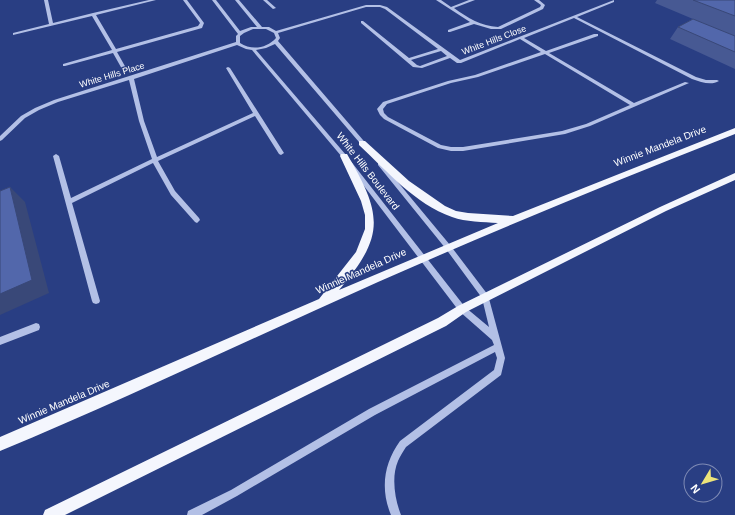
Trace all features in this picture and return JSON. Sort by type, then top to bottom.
[{"type":"main road","name":"Winnie Mandela Drive","points":[[0,444],[169,372],[322,302],[448,247],[514,219],[735,131]]},
{"type":"main road","points":[[362,143],[434,205],[454,214],[468,217],[514,219]]},
{"type":"main road","points":[[322,302],[358,259],[366,242],[369,230],[369,213],[366,201],[344,156]]},
{"type":"main road","points":[[50,515],[442,322],[485,297],[663,209],[735,176]]},
{"type":"street","points":[[46,0],[51,24]]},
{"type":"street","points":[[15,34],[154,0]]},
{"type":"street","points":[[65,65],[114,50],[181,34],[200,27],[202,23],[186,0]]},
{"type":"street","points":[[214,0],[240,34]]},
{"type":"street","points":[[237,0],[260,27]]},
{"type":"street","points":[[266,0],[274,8]]},
{"type":"street","points":[[438,0],[486,28],[498,28],[542,8],[543,5],[536,0]]},
{"type":"street","points":[[451,8],[473,0]]},
{"type":"street","name":"White Hills Close","points":[[276,32],[374,5],[386,8],[459,62],[575,17],[613,0]]},
{"type":"street","points":[[93,14],[124,68]]},
{"type":"street","points":[[575,17],[694,78],[706,82],[716,81]]},
{"type":"street","points":[[362,22],[418,67],[451,56]]},
{"type":"street","points":[[450,31],[474,22]]},
{"type":"street","points":[[260,27],[272,29],[276,32],[278,38],[276,42],[266,47],[253,49],[241,46],[238,43],[237,39],[240,34],[247,30],[260,27]]},
{"type":"street","points":[[596,34],[476,76],[450,82],[385,103],[380,109],[386,118],[440,147],[462,149],[563,133],[588,125],[687,83]]},
{"type":"street","points":[[521,38],[633,105]]},
{"type":"street","name":"White Hills Boulevard","points":[[276,42],[448,247],[485,297]]},
{"type":"street","name":"White Hills Place","points":[[0,139],[13,126],[37,109],[56,101],[238,43]]},
{"type":"street","name":"White Hills Boulevard","points":[[253,49],[344,156],[462,309],[495,338]]},
{"type":"street","points":[[408,60],[441,49]]},
{"type":"street","points":[[228,68],[281,153]]},
{"type":"street","points":[[131,78],[144,134],[155,160],[171,190],[197,220]]},
{"type":"street","points":[[69,202],[155,160],[257,114]]},
{"type":"street","points":[[56,156],[96,301]]},
{"type":"street","points":[[396,515],[393,510],[389,477],[394,456],[402,444],[498,372],[501,358],[485,297]]},
{"type":"street","points":[[0,341],[36,327]]},
{"type":"street","points":[[192,515],[378,409],[498,347]]},
{"type":"building","points":[[693,0],[735,0],[735,16]]},
{"type":"building","points":[[693,19],[735,36],[735,52],[678,27]]},
{"type":"building","points":[[10,187],[32,280],[0,294],[0,191]]}]
